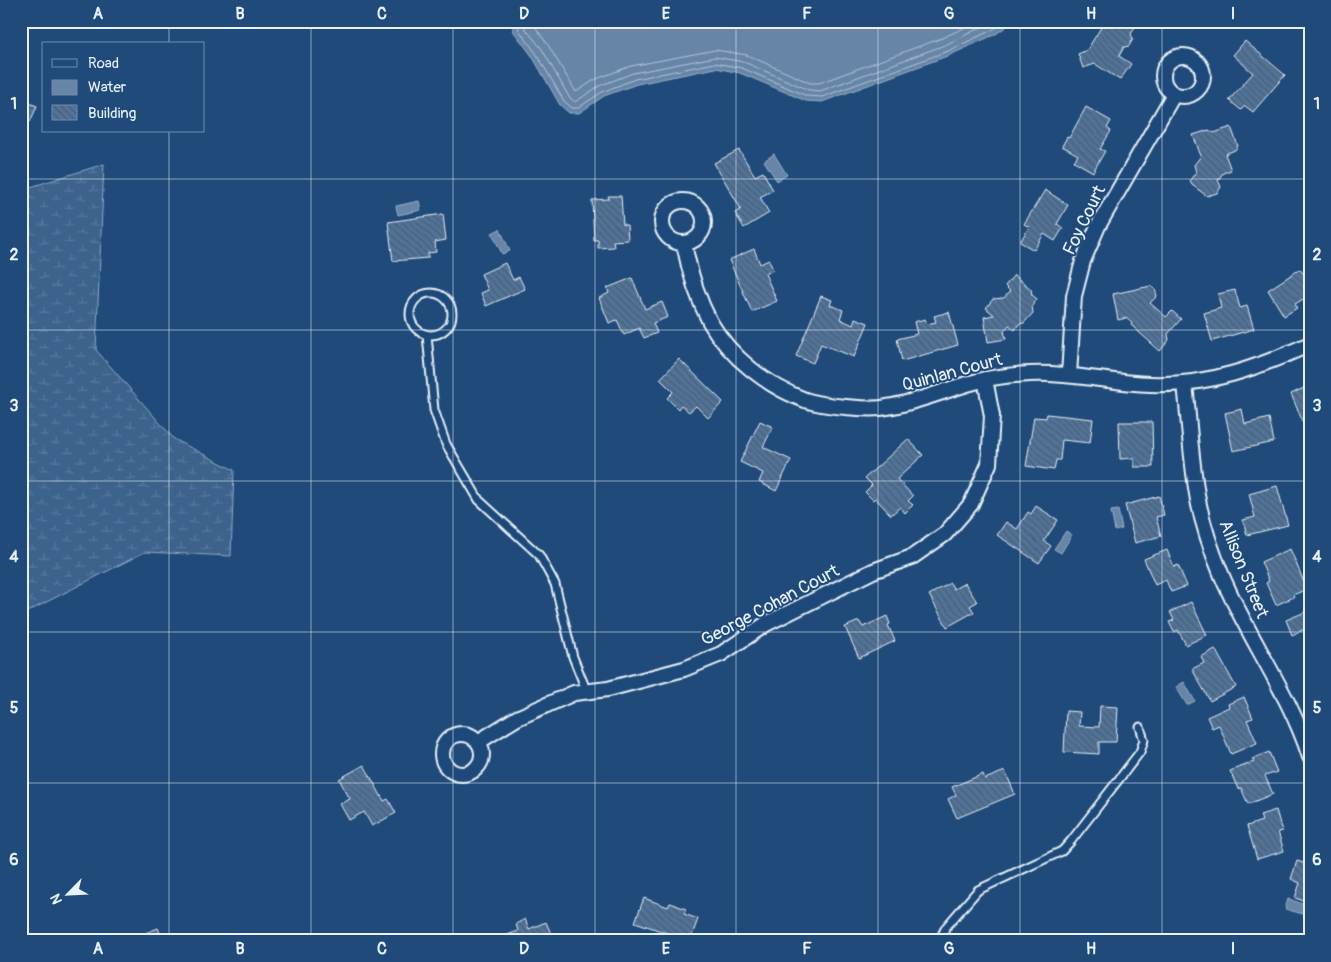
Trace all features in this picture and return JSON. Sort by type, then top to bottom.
[{"type":"street","name":"Foy Court","points":[[1069,374],[1074,296],[1083,261],[1098,226],[1174,94]]},
{"type":"street","name":"Quinlan Court","points":[[684,243],[689,270],[698,297],[723,340],[766,381],[805,400],[835,406],[885,408],[923,400],[986,379],[1042,373],[1069,374],[1150,384],[1185,384],[1245,371],[1310,344]]},
{"type":"street","name":"George Cohan Court","points":[[478,742],[517,718],[574,693],[608,689],[684,670],[720,654],[766,624],[873,571],[912,557],[944,534],[971,504],[989,464],[992,416],[986,379]]},
{"type":"street","name":"Allison Street","points":[[1185,384],[1198,501],[1209,542],[1242,618],[1292,710],[1310,757]]},
{"type":"lane","points":[[423,294],[437,294],[443,297],[451,309],[450,322],[441,333],[427,335],[415,328],[411,323],[410,309],[423,294]]},
{"type":"lane","points":[[427,335],[434,410],[446,444],[478,500],[540,556],[555,584],[573,657],[587,692]]},
{"type":"lane","points":[[939,941],[946,927],[978,890],[1062,851],[1140,752],[1144,740],[1140,727]]},
{"type":"green space","points":[[104,164],[96,350],[174,439],[234,470],[231,556],[145,552],[21,615],[21,190]]},
{"type":"water","points":[[511,21],[1014,21],[996,34],[950,55],[822,102],[806,101],[740,73],[716,68],[637,84],[604,96],[579,113],[569,113],[560,105],[532,56],[514,32]]},
{"type":"water","points":[[774,154],[787,175],[777,181],[764,161]]},
{"type":"water","points":[[419,201],[421,210],[398,215],[396,206]]},
{"type":"water","points":[[500,229],[510,251],[502,254],[492,233]]},
{"type":"water","points":[[1118,510],[1122,529],[1115,531],[1111,511]]},
{"type":"water","points":[[1066,531],[1072,535],[1061,553],[1054,549]]},
{"type":"water","points":[[1184,682],[1195,701],[1187,705],[1176,687]]},
{"type":"water","points":[[1288,899],[1306,905],[1303,914],[1285,909]]},
{"type":"building","points":[[1105,21],[1130,21],[1136,25],[1131,34],[1133,39],[1129,46],[1124,47],[1119,56],[1131,64],[1120,80],[1095,64],[1083,68],[1078,54],[1087,50]]},
{"type":"building","points":[[1245,41],[1285,75],[1253,112],[1245,106],[1241,110],[1229,100],[1253,73],[1233,55]]},
{"type":"building","points":[[21,100],[37,106],[30,122],[21,118]]},
{"type":"building","points":[[1086,107],[1111,121],[1107,128],[1111,131],[1100,149],[1105,151],[1093,172],[1074,161],[1078,155],[1062,146],[1067,137],[1069,138]]},
{"type":"building","points":[[1231,127],[1238,146],[1235,150],[1225,154],[1231,170],[1223,173],[1218,180],[1221,187],[1217,193],[1207,196],[1192,185],[1190,180],[1196,172],[1194,165],[1201,156],[1193,135],[1209,130],[1214,133]]},
{"type":"building","points":[[739,150],[755,176],[763,172],[773,190],[760,197],[769,213],[744,228],[735,213],[741,209],[714,163]]},
{"type":"building","points":[[1045,190],[1068,205],[1057,224],[1063,228],[1055,241],[1044,234],[1034,250],[1020,242],[1029,227],[1024,224]]},
{"type":"building","points":[[608,196],[621,196],[623,225],[627,225],[628,240],[613,241],[614,247],[598,248],[598,240],[594,240],[592,200],[609,199]]},
{"type":"building","points":[[443,214],[446,240],[435,242],[436,252],[428,253],[428,258],[393,261],[388,222]]},
{"type":"building","points":[[754,249],[760,264],[769,260],[773,270],[765,274],[777,301],[752,312],[729,260]]},
{"type":"building","points":[[505,263],[513,280],[519,277],[525,289],[486,306],[481,293],[488,290],[481,274]]},
{"type":"building","points":[[1300,269],[1310,284],[1310,295],[1295,304],[1297,308],[1284,316],[1268,290]]},
{"type":"building","points":[[1014,275],[1031,289],[1032,295],[1037,299],[1032,306],[1033,313],[1024,323],[1019,324],[1015,330],[1009,325],[1004,331],[1006,339],[988,342],[984,317],[994,315],[986,308],[993,299],[1004,298],[1010,291],[1005,286]]},
{"type":"building","points":[[632,278],[645,309],[662,302],[668,317],[653,323],[657,333],[644,338],[639,328],[624,335],[617,320],[609,323],[599,298],[609,293],[607,288]]},
{"type":"building","points":[[1151,286],[1155,289],[1157,296],[1150,303],[1166,317],[1172,311],[1181,319],[1168,334],[1169,340],[1160,351],[1131,325],[1132,323],[1126,318],[1118,320],[1113,294]]},
{"type":"building","points":[[1235,290],[1240,308],[1247,306],[1254,329],[1212,341],[1204,313],[1221,308],[1218,294]]},
{"type":"building","points":[[821,296],[832,300],[830,305],[843,310],[840,319],[853,325],[855,318],[868,323],[854,357],[821,344],[813,363],[796,356]]},
{"type":"building","points":[[949,312],[958,345],[902,361],[897,339],[917,334],[914,322],[925,319],[927,324],[936,322],[934,316]]},
{"type":"building","points":[[679,359],[723,402],[708,418],[696,406],[689,412],[681,405],[678,409],[667,398],[673,392],[660,379]]},
{"type":"building","points":[[1306,387],[1310,396],[1310,431],[1307,432],[1291,394]]},
{"type":"building","points":[[1242,409],[1245,424],[1269,418],[1274,442],[1233,451],[1225,413]]},
{"type":"building","points":[[1047,414],[1093,419],[1090,443],[1062,440],[1060,460],[1056,460],[1054,470],[1026,466],[1034,417],[1046,418]]},
{"type":"building","points":[[760,421],[773,427],[763,447],[791,460],[776,491],[759,482],[763,473],[740,462]]},
{"type":"building","points":[[1119,422],[1152,422],[1153,467],[1134,467],[1134,458],[1120,459]]},
{"type":"building","points":[[908,439],[923,455],[897,479],[913,496],[908,501],[913,505],[905,513],[900,507],[891,515],[875,498],[873,500],[865,492],[872,485],[865,478]]},
{"type":"building","points":[[1277,486],[1288,525],[1247,535],[1243,520],[1255,517],[1249,494]]},
{"type":"building","points":[[1159,496],[1164,515],[1156,517],[1161,536],[1135,543],[1125,505]]},
{"type":"building","points":[[1036,506],[1058,520],[1044,541],[1051,546],[1039,563],[997,535],[1006,522],[1017,529],[1028,512],[1031,514]]},
{"type":"building","points":[[1290,549],[1307,589],[1276,605],[1266,583],[1269,581],[1261,562]]},
{"type":"building","points":[[1167,550],[1174,567],[1178,565],[1187,586],[1171,592],[1166,580],[1155,585],[1144,559]]},
{"type":"building","points":[[950,583],[954,589],[965,583],[977,602],[970,606],[974,612],[947,627],[929,595]]},
{"type":"building","points":[[1191,602],[1207,635],[1186,645],[1178,630],[1174,632],[1169,622],[1174,620],[1170,612]]},
{"type":"building","points":[[1310,610],[1310,639],[1305,629],[1292,635],[1286,620]]},
{"type":"building","points":[[887,616],[890,624],[888,625],[895,641],[859,658],[845,627],[859,621],[863,627]]},
{"type":"building","points":[[1215,649],[1236,687],[1210,701],[1192,669],[1204,663],[1201,657]]},
{"type":"building","points":[[1244,697],[1253,718],[1247,720],[1257,743],[1231,754],[1219,725],[1212,728],[1207,717],[1229,707],[1228,704]]},
{"type":"building","points":[[1100,706],[1118,707],[1116,742],[1099,742],[1099,754],[1064,752],[1066,711],[1080,712],[1079,726],[1099,727]]},
{"type":"building","points":[[1269,752],[1277,772],[1265,776],[1273,794],[1248,804],[1241,788],[1238,789],[1230,771],[1254,762],[1252,759]]},
{"type":"building","points":[[364,765],[384,801],[388,799],[396,813],[372,826],[364,812],[349,820],[340,804],[350,799],[339,779]]},
{"type":"building","points":[[1005,771],[1015,794],[957,818],[948,799],[956,795],[952,787],[983,774],[985,779]]},
{"type":"building","points":[[1276,810],[1282,831],[1278,832],[1284,851],[1257,859],[1247,826],[1262,821],[1260,815]]},
{"type":"building","points":[[1297,861],[1310,865],[1310,903],[1295,898],[1300,883],[1291,879]]},
{"type":"building","points":[[644,898],[668,907],[670,903],[686,909],[684,914],[698,919],[690,941],[635,922]]},
{"type":"building","points":[[525,919],[529,929],[546,922],[554,941],[509,941],[507,935],[518,931],[516,924]]},
{"type":"building","points":[[158,928],[163,941],[140,941],[138,936]]}]
